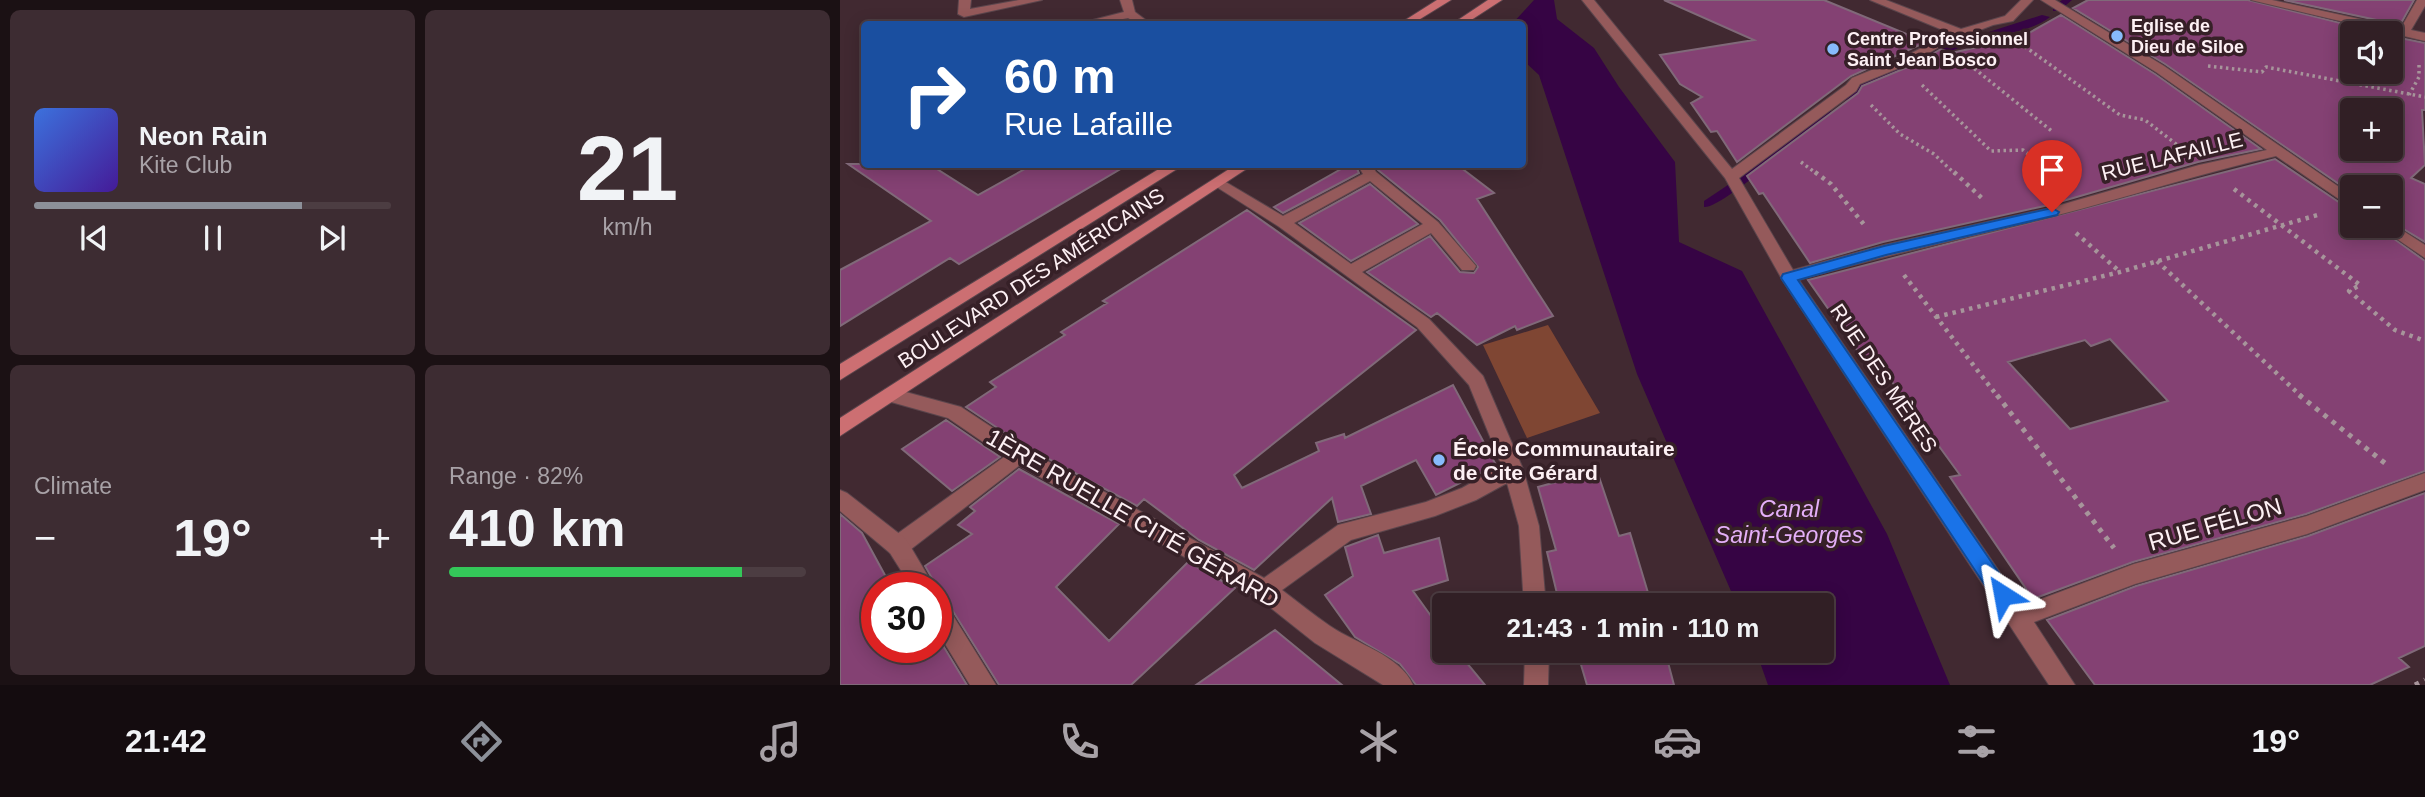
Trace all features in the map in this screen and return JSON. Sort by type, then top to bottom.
[{"type":"main road","points":[[1410,21],[1445,0]]},
{"type":"main road","points":[[1463,21],[1496,0]]},
{"type":"main road","name":"BOULEVARD DES AMÉRICAINS","points":[[840,373],[1172,168]]},
{"type":"main road","name":"BOULEVARD DES AMÉRICAINS","points":[[840,428],[1241,168]]},
{"type":"street","points":[[965,0],[964,14],[1036,0]]},
{"type":"street","points":[[1126,0],[1130,14],[1141,21]]},
{"type":"street","name":"RUE DES MÈRES","points":[[1588,0],[1731,177],[1788,278],[2063,685]]},
{"type":"street","points":[[1876,0],[1962,34]]},
{"type":"street","points":[[1731,177],[1851,88],[1856,80],[1900,63],[1940,41],[1991,22],[2010,19],[2027,0]]},
{"type":"street","points":[[2047,0],[2160,69],[2340,193]]},
{"type":"street","points":[[2257,0],[2425,37]]},
{"type":"street","points":[[2404,32],[2423,0]]},
{"type":"street","points":[[1097,21],[1130,14]]},
{"type":"street","name":"RUE LAFAILLE","points":[[1788,278],[1884,250],[2052,212],[2204,168],[2281,151]]},
{"type":"street","points":[[1283,223],[1367,170],[1433,225],[1468,266]]},
{"type":"street","points":[[1219,184],[1283,223],[1423,323],[1477,381],[1513,468],[1529,526],[1534,593]]},
{"type":"street","points":[[1351,271],[1433,225]]},
{"type":"street","points":[[2403,238],[2425,253]]},
{"type":"street","name":"1ÈRE RUELLE CITÉ GÉRARD","points":[[891,395],[954,412],[1018,455],[1265,590],[1323,635],[1383,669],[1401,685]]},
{"type":"street","points":[[898,546],[1018,455]]},
{"type":"street","points":[[1265,590],[1345,532],[1428,510],[1469,494],[1513,468]]},
{"type":"street","name":"RUE FÉLON","points":[[2018,618],[2134,574],[2307,525],[2419,483]]},
{"type":"street","points":[[840,499],[898,546],[914,572]]},
{"type":"street","points":[[952,634],[984,685]]},
{"type":"street","points":[[1536,685],[1537,663]]},
{"type":"path","points":[[1991,22],[2119,115],[2134,114],[2162,131],[2204,168],[2360,285],[2348,291],[2376,316],[2395,330],[2425,341]]},
{"type":"path","points":[[1940,41],[2053,132]]},
{"type":"path","points":[[2408,94],[2419,77],[2419,61]]},
{"type":"path","points":[[1900,63],[1991,151],[2023,150],[2087,200]]},
{"type":"path","points":[[2160,69],[2167,64],[2262,72],[2266,67],[2408,94],[2425,100]]},
{"type":"path","points":[[1851,88],[1890,121],[1900,134],[1934,154],[1958,178]]},
{"type":"path","points":[[1777,145],[1831,184],[2134,574]]},
{"type":"path","points":[[2052,212],[2120,272]]},
{"type":"path","points":[[1936,317],[2120,272],[2326,213]]},
{"type":"path","points":[[2156,261],[2233,330],[2285,384],[2419,483]]},
{"type":"path","points":[[2415,685],[2425,680]]},
{"type":"shaded area","points":[[1548,325],[1600,413],[1527,438],[1483,345]]},
{"type":"water","name":"Canal Saint-Georges","points":[[1534,0],[1554,0],[1557,19],[1594,48],[1619,87],[1675,162],[1679,242],[1742,271],[1887,534],[1950,685],[1768,685],[1760,663],[1834,663],[1834,593],[1732,593],[1637,374],[1539,75],[1526,63],[1526,21],[1515,21]]},
{"type":"building","points":[[1664,0],[1824,0],[1926,42],[1851,76],[1737,162],[1717,131],[1711,132],[1691,103],[1702,97],[1680,84],[1660,55],[1754,40]]},
{"type":"building","points":[[2088,0],[2248,0],[2340,23],[2340,84],[2403,84],[2403,39],[2425,43],[2425,110],[2422,110],[2425,165],[2411,178],[2425,184],[2425,242],[2403,229],[2403,175],[2340,175],[2340,185],[2165,64],[2073,8]]},
{"type":"building","points":[[2284,0],[2414,0],[2402,21],[2381,21]]},
{"type":"building","points":[[2061,15],[2155,74],[2261,149],[2198,162],[2049,205],[1883,242],[1810,263],[1763,193],[1759,194],[1747,176],[1858,93],[1862,86],[1915,64],[1941,49],[1951,53],[2020,38]]},
{"type":"building","points":[[2275,159],[2340,203],[2340,238],[2393,238],[2425,261],[2425,471],[2306,514],[2133,562],[2033,599],[1950,477],[1960,475],[1887,375],[1877,378],[1808,280]],"holes":[[[2110,339],[2168,401],[2070,429],[2008,362],[2085,340],[2091,346]]]},
{"type":"building","points":[[848,164],[861,164],[861,168],[935,168],[978,195],[1027,168],[1122,168],[959,264],[950,258],[840,326],[840,270],[931,221]]},
{"type":"building","points":[[1343,168],[1357,168],[1359,173],[1283,213],[1274,207]]},
{"type":"building","points":[[1377,168],[1461,168],[1494,193],[1477,199],[1553,316],[1517,330],[1515,326],[1477,345],[1437,313],[1431,317],[1367,272],[1430,236],[1460,272],[1474,273],[1478,267],[1440,220]]},
{"type":"building","points":[[1370,184],[1418,224],[1351,261],[1299,223]]},
{"type":"building","points":[[1247,210],[1416,330],[1234,475],[1242,488],[1319,451],[1316,443],[1344,434],[1345,438],[1453,385],[1496,465],[1436,495],[1416,460],[1361,486],[1371,514],[1338,522],[1332,498],[1254,570],[1199,540],[1144,499],[1137,506],[1026,447],[966,407],[996,387],[990,382],[1065,335],[1061,332],[1107,303],[1103,301]]},
{"type":"building","points":[[946,420],[1000,457],[952,491],[902,449]]},
{"type":"building","points":[[1019,469],[1119,524],[1056,587],[1109,641],[1188,562],[1235,588],[1131,685],[999,685],[952,610],[952,572],[928,572],[925,566],[972,534],[958,525],[975,511],[970,507]]},
{"type":"building","points":[[1597,471],[1619,536],[1630,533],[1648,593],[1557,593],[1547,552],[1556,550],[1538,487]]},
{"type":"building","points":[[2425,493],[2425,646],[2399,658],[2409,667],[2370,685],[2095,685],[2047,620],[2136,586],[2308,536]]},
{"type":"building","points":[[840,514],[862,533],[883,572],[861,572],[861,663],[952,663],[952,660],[967,685],[840,685]]},
{"type":"building","points":[[1378,535],[1384,553],[1439,538],[1448,580],[1413,591],[1432,617],[1432,663],[1467,663],[1485,685],[1416,685],[1400,664],[1355,637],[1325,595],[1353,576],[1345,547]]},
{"type":"building","points":[[1275,630],[1342,685],[1196,685]]},
{"type":"building","points":[[1581,663],[1668,663],[1674,685],[1587,685]]},
{"type":"waterway","points":[[2056,9],[2068,0]]},
{"type":"waterway","points":[[2248,0],[2342,21]]},
{"type":"waterway","points":[[1842,98],[1888,74],[1967,42],[2045,17]]},
{"type":"waterway","points":[[1708,204],[1735,186],[1826,111]]},
{"type":"place","name":"Eglise de Dieu de Siloe","points":[[2117,36]]},
{"type":"place","name":"Centre Professionnel Saint Jean Bosco","points":[[1833,49]]},
{"type":"place","name":"École Communautaire de Cite Gérard","points":[[1439,460]]},
{"type":"route","points":[[2003,595],[1788,278],[1884,250],[2052,212]]}]
